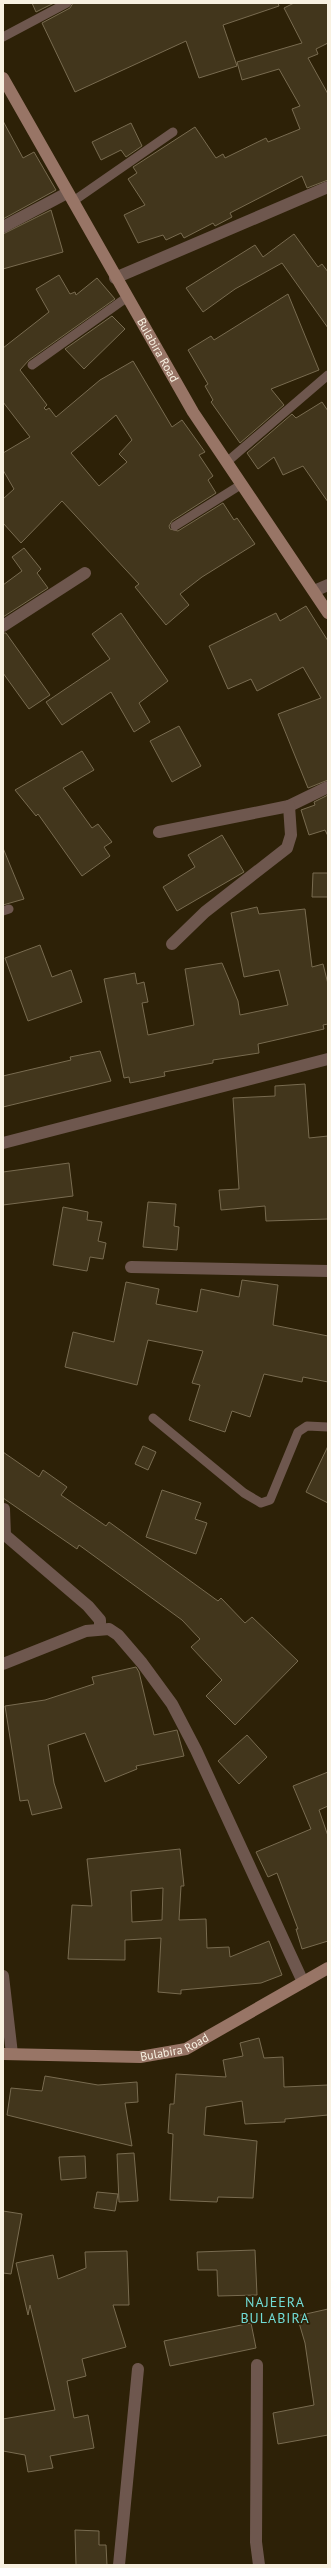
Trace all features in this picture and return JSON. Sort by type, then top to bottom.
[{"type":"street","name":"Bulabira Road","points":[[3,78],[126,298],[193,412],[228,461],[328,613]]},
{"type":"street","points":[[115,278],[328,187]]},
{"type":"street","points":[[3,227],[70,197]]},
{"type":"street","points":[[3,626],[85,573]]},
{"type":"street","points":[[314,591],[328,585]]},
{"type":"street","points":[[160,832],[289,806],[328,787]]},
{"type":"street","points":[[172,944],[206,912],[287,848],[291,835],[289,806]]},
{"type":"street","points":[[3,1143],[328,1059]]},
{"type":"street","points":[[131,1267],[328,1271]]},
{"type":"street","points":[[4,1509],[5,1535],[88,1606],[100,1620],[100,1629]]},
{"type":"street","points":[[3,1664],[86,1632],[109,1629],[118,1635],[142,1663],[172,1704],[219,1795],[303,1982]]},
{"type":"street","name":"Bulabira Road","points":[[7,2054],[140,2057],[186,2049],[328,1968]]},
{"type":"street","points":[[3,1976],[7,2054]]},
{"type":"street","points":[[257,2365],[256,2542],[259,2565]]},
{"type":"street","points":[[119,2565],[138,2370]]},
{"type":"lane","points":[[3,37],[67,3]]},
{"type":"lane","points":[[70,197],[173,132]]},
{"type":"lane","points":[[32,365],[126,298]]},
{"type":"lane","points":[[228,461],[328,375]]},
{"type":"lane","points":[[175,526],[242,484]]},
{"type":"lane","points":[[153,1418],[244,1494],[261,1503],[270,1500],[298,1432],[307,1426],[328,1427]]},
{"type":"building","points":[[32,3],[54,3],[36,12]]},
{"type":"building","points":[[73,3],[278,3],[279,6],[223,25],[237,66],[199,78],[186,41],[75,92],[42,23],[70,8]]},
{"type":"building","points":[[294,3],[328,3],[328,43],[316,49],[318,54],[308,58],[328,94],[328,180],[307,188],[302,176],[230,213],[232,217],[215,226],[213,223],[184,238],[181,233],[166,240],[163,235],[138,243],[124,215],[145,205],[128,179],[137,173],[133,167],[195,127],[216,158],[223,154],[225,158],[266,138],[268,142],[300,129],[292,109],[300,106],[279,69],[242,80],[237,62],[302,43],[284,8]]},
{"type":"building","points":[[3,121],[23,158],[34,152],[56,190],[3,219]]},
{"type":"building","points":[[131,123],[142,146],[126,157],[121,150],[101,160],[92,142]]},
{"type":"building","points":[[51,210],[63,252],[3,269],[3,234]]},
{"type":"building","points":[[294,234],[318,267],[322,264],[328,272],[328,328],[282,263],[235,289],[203,312],[186,288],[255,245],[263,257]]},
{"type":"building","points":[[59,275],[70,294],[75,292],[76,295],[97,278],[115,299],[29,360],[20,370],[47,405],[44,408],[46,410],[49,408],[56,417],[100,380],[133,361],[172,427],[182,420],[205,452],[199,455],[213,476],[208,480],[216,493],[172,521],[169,526],[170,529],[178,531],[223,503],[234,520],[237,518],[255,544],[202,577],[180,594],[189,605],[166,625],[135,587],[139,584],[62,501],[21,543],[3,523],[3,499],[14,489],[3,470],[3,453],[30,437],[3,402],[3,348],[49,312],[36,289]],"holes":[[[116,415],[132,440],[119,454],[127,462],[99,486],[71,453]]]},
{"type":"building","points":[[288,294],[319,370],[271,389],[284,405],[240,443],[211,402],[213,400],[205,386],[208,384],[188,350],[211,336],[214,340]]},
{"type":"building","points":[[112,316],[125,329],[84,369],[65,349]]},
{"type":"building","points":[[322,402],[328,411],[328,502],[303,466],[283,475],[274,457],[258,469],[247,453],[292,414],[296,418]]},
{"type":"building","points":[[24,548],[41,569],[37,573],[48,588],[3,617],[3,585],[22,571],[12,557]]},
{"type":"building","points":[[306,606],[328,641],[328,780],[308,788],[278,714],[321,698],[303,667],[257,691],[251,679],[228,689],[209,646],[276,613],[280,621]]},
{"type":"building","points":[[121,613],[168,681],[139,703],[150,722],[134,732],[111,692],[62,725],[46,702],[110,659],[92,634]]},
{"type":"building","points":[[3,633],[6,633],[50,695],[29,709],[3,673]]},
{"type":"building","points":[[179,726],[201,766],[172,782],[150,741]]},
{"type":"building","points":[[82,751],[94,770],[63,788],[92,828],[98,824],[112,842],[104,847],[110,856],[82,876],[38,814],[36,816],[15,790]]},
{"type":"building","points":[[328,795],[328,836],[325,830],[309,835],[301,810],[315,805],[314,802]]},
{"type":"building","points":[[222,835],[244,872],[177,911],[163,887],[195,867],[188,855]]},
{"type":"building","points":[[3,848],[24,899],[3,905]]},
{"type":"building","points":[[313,873],[328,873],[328,897],[312,897]]},
{"type":"building","points":[[257,907],[259,914],[305,909],[312,967],[323,964],[328,984],[328,1024],[323,1025],[324,1029],[258,1044],[259,1053],[213,1060],[213,1063],[164,1072],[165,1076],[130,1083],[129,1077],[124,1078],[104,979],[135,973],[137,984],[144,982],[148,1002],[142,1003],[148,1035],[194,1025],[185,969],[222,963],[238,1001],[240,1015],[288,1005],[279,970],[244,977],[231,913]]},
{"type":"building","points":[[40,945],[52,977],[71,970],[82,1002],[28,1021],[5,958]]},
{"type":"building","points":[[100,1051],[111,1081],[3,1107],[3,1076],[71,1060],[70,1057]]},
{"type":"building","points":[[305,1084],[309,1138],[328,1136],[328,1219],[266,1221],[265,1206],[221,1210],[219,1190],[239,1189],[233,1098],[275,1096],[275,1086]]},
{"type":"building","points":[[69,1163],[73,1196],[3,1205],[3,1172]]},
{"type":"building","points":[[148,1202],[176,1204],[174,1226],[179,1227],[177,1250],[143,1247]]},
{"type":"building","points":[[63,1207],[88,1212],[87,1220],[102,1222],[98,1241],[106,1243],[103,1259],[90,1257],[87,1271],[53,1265]]},
{"type":"building","points":[[242,1280],[278,1285],[273,1325],[328,1336],[328,1382],[303,1377],[302,1382],[264,1374],[250,1417],[232,1411],[225,1432],[189,1420],[200,1385],[192,1383],[203,1351],[148,1340],[137,1385],[65,1367],[73,1332],[114,1342],[126,1282],[159,1289],[156,1304],[197,1312],[201,1289],[239,1297]]},
{"type":"building","points":[[143,1446],[156,1452],[148,1470],[135,1464]]},
{"type":"building","points":[[328,1446],[328,1503],[306,1492]]},
{"type":"building","points":[[3,1452],[39,1477],[43,1470],[67,1487],[61,1495],[106,1526],[109,1522],[218,1601],[221,1598],[245,1623],[252,1617],[298,1661],[235,1725],[206,1696],[222,1680],[191,1647],[200,1639],[182,1620],[79,1545],[77,1549],[3,1498]]},
{"type":"building","points":[[162,1490],[201,1503],[195,1519],[207,1523],[196,1554],[146,1537]]},
{"type":"building","points":[[136,1667],[139,1672],[154,1735],[177,1730],[184,1756],[136,1766],[137,1769],[105,1782],[85,1733],[48,1745],[54,1783],[62,1808],[32,1815],[28,1800],[20,1801],[5,1706],[45,1700],[94,1684],[92,1677]]},
{"type":"building","points":[[247,1735],[267,1757],[239,1784],[218,1761]]},
{"type":"building","points":[[328,1772],[328,1806],[319,1810],[328,1836],[328,1941],[302,1949],[296,1929],[298,1929],[277,1873],[268,1877],[256,1852],[311,1829],[293,1786]]},
{"type":"building","points":[[180,1849],[184,1886],[181,1886],[179,1920],[206,1919],[207,1948],[229,1947],[230,1957],[269,1941],[282,1975],[261,1983],[181,1990],[181,1994],[158,1992],[161,1938],[125,1940],[125,1960],[68,1959],[72,1905],[92,1906],[87,1859]],"holes":[[[163,1888],[162,1920],[132,1922],[131,1891]]]},
{"type":"building","points":[[259,2038],[264,2058],[283,2057],[284,2087],[328,2085],[328,2115],[285,2119],[285,2122],[245,2124],[242,2101],[206,2107],[204,2135],[257,2141],[253,2198],[218,2197],[217,2202],[170,2200],[173,2134],[168,2133],[170,2104],[174,2104],[176,2074],[226,2077],[223,2060],[243,2056],[240,2043]]},
{"type":"building","points":[[45,2076],[98,2085],[137,2082],[138,2102],[125,2103],[132,2146],[7,2115],[11,2088],[42,2091]]},
{"type":"building","points":[[134,2153],[138,2201],[119,2202],[117,2154]]},
{"type":"building","points":[[85,2156],[86,2178],[61,2180],[59,2157]]},
{"type":"building","points":[[97,2192],[118,2194],[115,2211],[94,2208]]},
{"type":"building","points":[[3,2211],[22,2214],[11,2274],[3,2273]]},
{"type":"building","points":[[255,2250],[257,2295],[218,2296],[217,2270],[198,2270],[197,2252]]},
{"type":"building","points":[[127,2251],[129,2305],[113,2305],[126,2347],[82,2359],[86,2376],[67,2381],[74,2418],[88,2415],[94,2448],[50,2456],[53,2468],[28,2472],[25,2455],[3,2451],[3,2419],[55,2410],[30,2305],[28,2315],[16,2263],[53,2255],[58,2279],[86,2268],[85,2252]]},
{"type":"building","points":[[328,2309],[328,2435],[278,2444],[273,2413],[314,2405],[305,2343],[297,2316]]},
{"type":"building","points":[[251,2323],[256,2348],[170,2366],[164,2341]]},
{"type":"building","points":[[75,2530],[99,2531],[99,2545],[106,2545],[107,2565],[76,2565]]},
{"type":"district","name":"NAJEERA BULABIRA","points":[[275,2310]]}]
